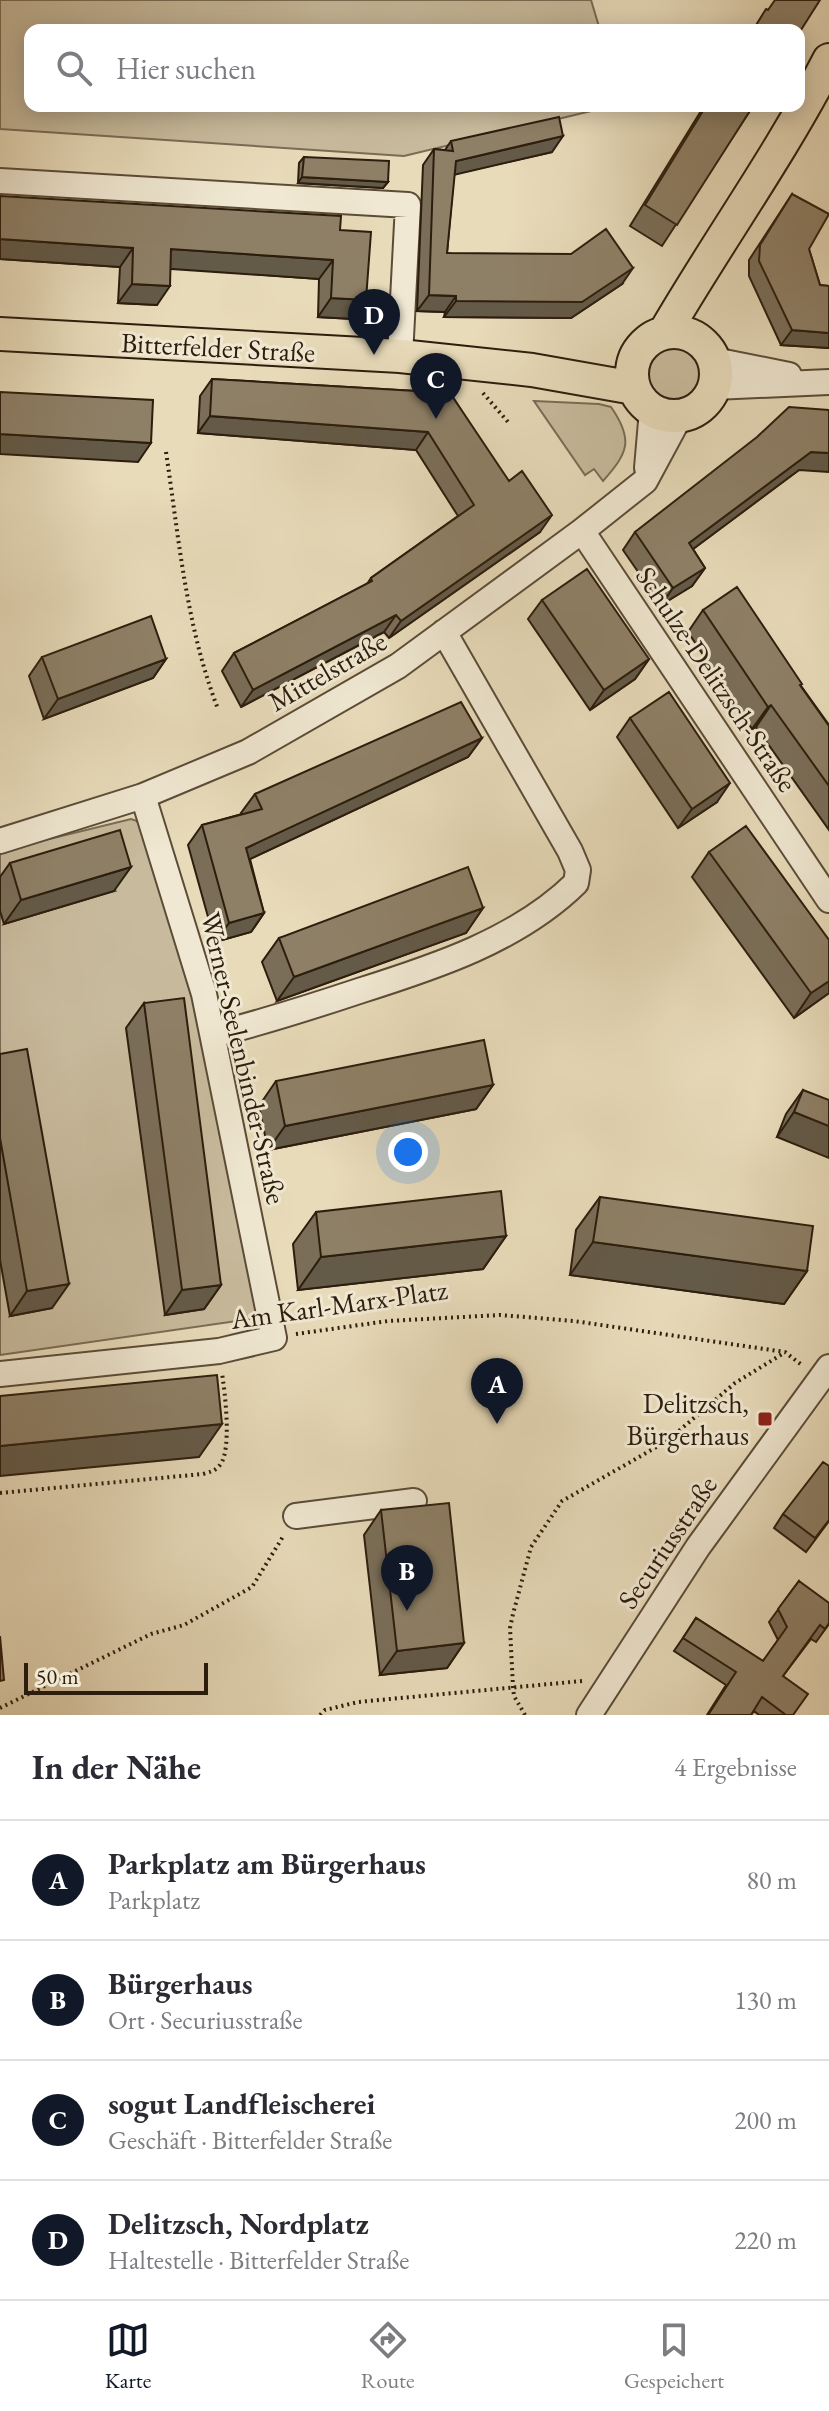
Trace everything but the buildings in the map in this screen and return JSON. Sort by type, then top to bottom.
[{"type":"main road","points":[[805,101],[829,60]]},
{"type":"main road","points":[[679,334],[707,260],[799,112]]},
{"type":"main road","name":"Bitterfelder Straße","points":[[0,334],[400,356],[532,370],[650,394]]},
{"type":"main road","points":[[679,334],[704,343],[714,374],[703,405],[650,394],[645,342],[679,334]]},
{"type":"street","points":[[0,181],[408,205],[400,356]]},
{"type":"street","points":[[714,374],[826,382]]},
{"type":"street","name":"Mittelstraße","points":[[0,841],[143,796],[248,752],[398,666],[645,481],[650,394]]},
{"type":"street","name":"Schulze-Delitzsch-Straße","points":[[582,531],[829,900]]},
{"type":"street","points":[[213,1035],[273,1019],[440,964],[512,930],[576,883],[578,870],[570,851],[444,632]]},
{"type":"street","name":"Werner-Seelenbinder-Straße","points":[[143,796],[194,957],[213,1035],[274,1338]]},
{"type":"street","name":"Am Karl-Marx-Platz","points":[[0,1374],[219,1351],[274,1338]]},
{"type":"street","name":"Securiusstraße","points":[[589,1715],[698,1547],[825,1373]]},
{"type":"street","points":[[296,1516],[414,1501]]},
{"type":"path","points":[[166,452],[185,590],[204,673],[218,709]]},
{"type":"path","name":"Am Karl-Marx-Platz","points":[[274,1338],[388,1321],[500,1315],[574,1321],[785,1352],[825,1373]]},
{"type":"path","points":[[0,1493],[203,1474],[216,1470],[223,1463],[226,1450],[225,1387],[219,1351]]},
{"type":"path","points":[[525,1715],[514,1696],[510,1628],[531,1547],[562,1501],[667,1441],[735,1383],[785,1352]]},
{"type":"path","points":[[0,1708],[151,1634],[184,1625],[252,1587],[296,1516]]},
{"type":"path","points":[[320,1715],[325,1710],[358,1702],[612,1678]]},
{"type":"shaded area","points":[[0,0],[591,0],[598,24],[24,24],[24,112],[587,112],[404,156],[0,129]]},
{"type":"shaded area","points":[[674,344],[695,352],[703,373],[695,394],[674,402],[653,394],[645,373],[653,352]]},
{"type":"shaded area","points":[[534,401],[611,407],[623,429],[625,446],[618,462],[603,481],[594,469],[585,475]]},
{"type":"shaded area","points":[[131,819],[137,821],[141,829],[193,1001],[230,1163],[258,1318],[0,1355],[0,851]]},
{"type":"place","name":"Delitzsch, Nordplatz","points":[[374,355]]},
{"type":"place","name":"sogut Landfleischerei","points":[[436,419]]},
{"type":"place","name":"Delitzsch, Bürgerhaus","points":[[765,1419]]},
{"type":"place","name":"Parkplatz am Bürgerhaus","points":[[497,1424]]},
{"type":"place","name":"Bürgerhaus","points":[[407,1611]]}]
